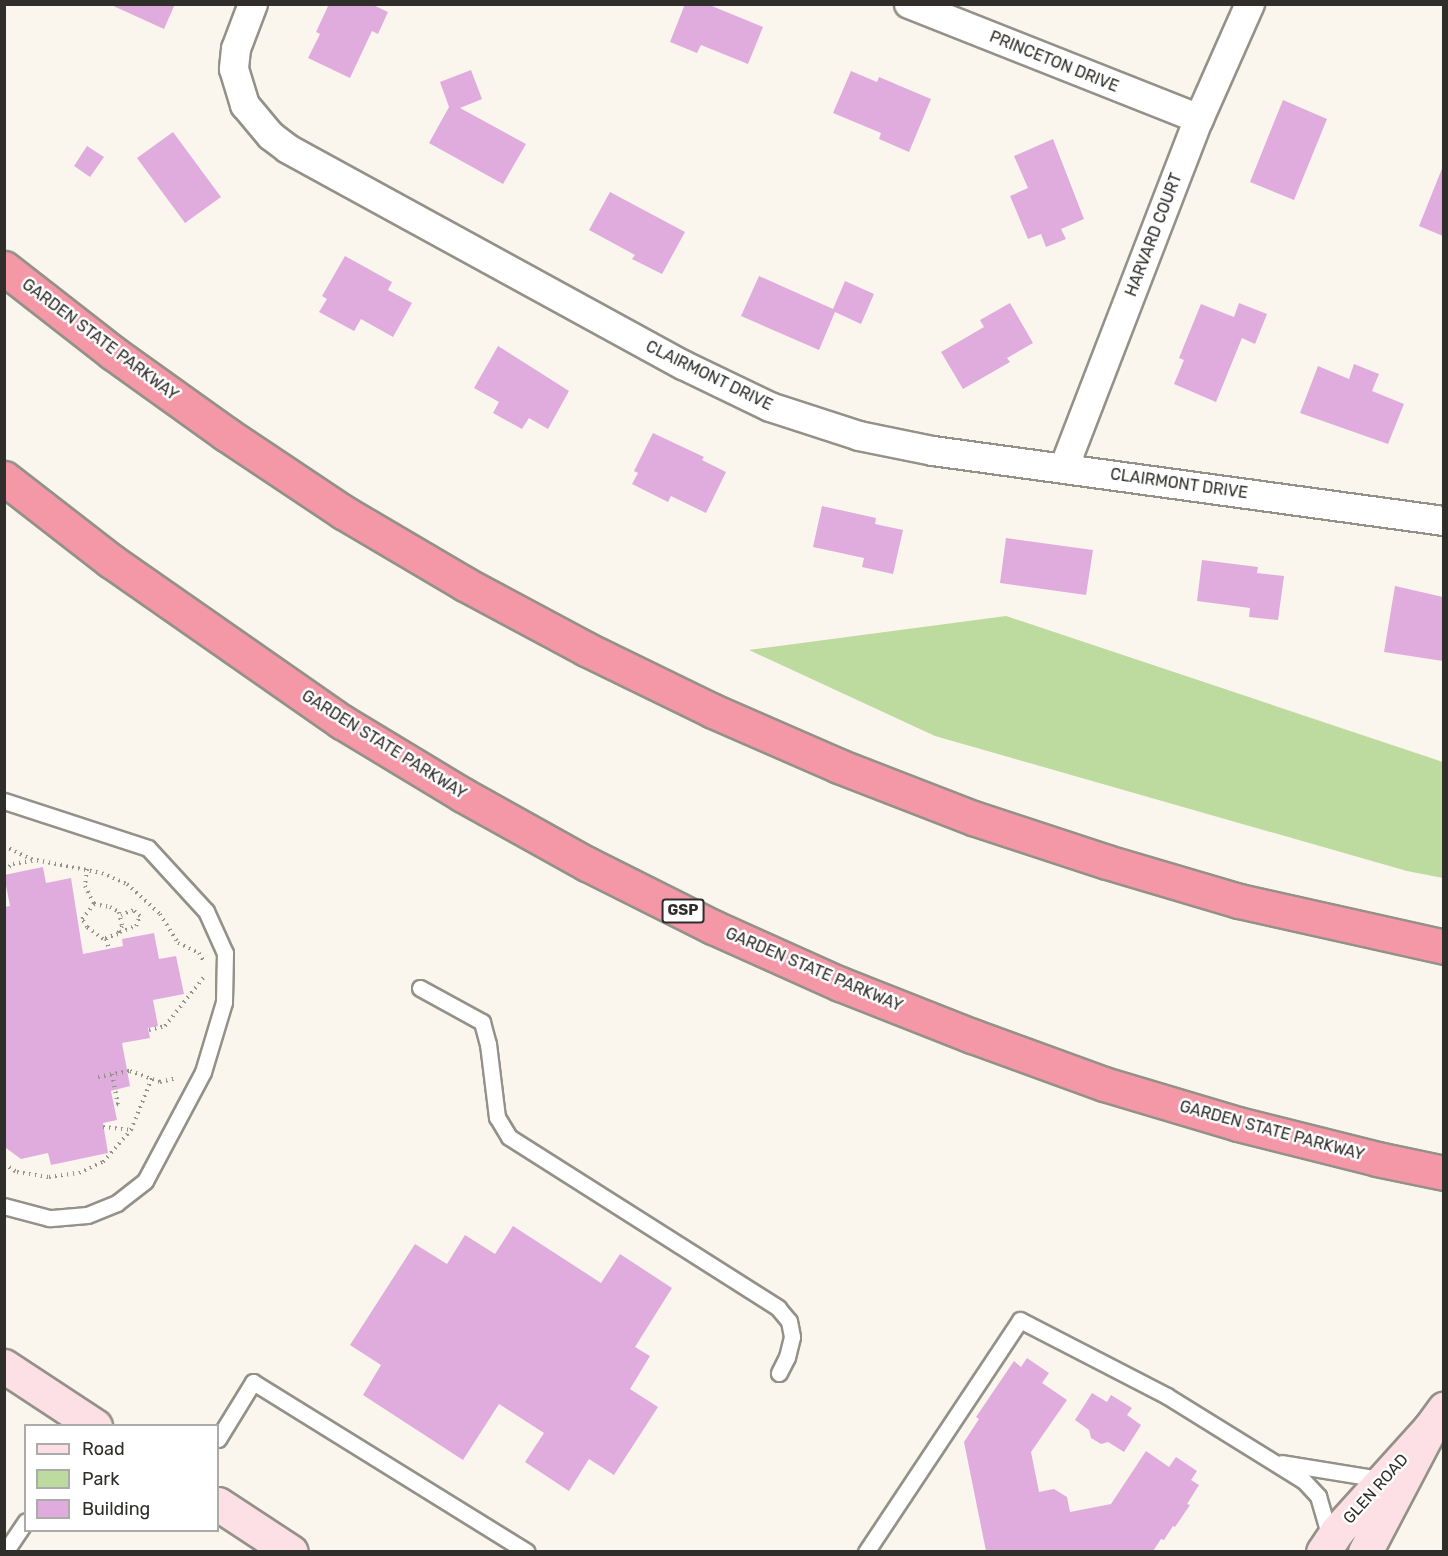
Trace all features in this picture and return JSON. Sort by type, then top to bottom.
[{"type":"highway","name":"GARDEN STATE PARKWAY","points":[[4,268],[113,353],[216,428],[343,512],[465,584],[586,649],[713,711],[839,766],[962,813],[1095,858],[1239,901],[1443,947]]},
{"type":"highway","name":"GARDEN STATE PARKWAY","points":[[4,478],[111,561],[342,722],[545,841],[713,927],[840,984],[1104,1084],[1238,1124],[1443,1173]]},
{"type":"main road","points":[[4,1366],[93,1424]]},
{"type":"main road","name":"GLEN ROAD","points":[[1327,1546],[1437,1418]]},
{"type":"main road","name":"GLEN ROAD","points":[[1365,1551],[1437,1418]]},
{"type":"main road","points":[[219,1505],[291,1551]]},
{"type":"street","name":"CLAIRMONT DRIVE","points":[[253,4],[236,49],[234,69],[238,87],[256,122],[288,149],[683,365],[770,407],[859,436],[894,444],[1442,517]]},
{"type":"street","name":"PRINCETON DRIVE","points":[[909,4],[1198,119]]},
{"type":"street","name":"HARVARD COURT","points":[[1064,468],[1198,119],[1250,4]]},
{"type":"lane","points":[[4,801],[148,848],[206,911],[225,953],[224,1002],[204,1072],[145,1181],[117,1203],[87,1215],[49,1218],[4,1206]]},
{"type":"lane","points":[[420,988],[482,1022],[489,1044],[497,1117],[510,1137],[778,1308],[789,1321],[792,1337],[787,1357],[779,1373]]},
{"type":"lane","points":[[866,1551],[1020,1320],[1167,1396],[1304,1481],[1318,1496],[1327,1546]]},
{"type":"lane","points":[[219,1437],[253,1382],[527,1551]]},
{"type":"lane","points":[[1277,1463],[1386,1480]]},
{"type":"lane","points":[[5,1551],[23,1524]]},
{"type":"path","points":[[4,846],[36,859],[102,873],[138,892],[160,914],[178,943],[200,955],[204,960],[205,987]]},
{"type":"path","points":[[4,870],[13,864],[36,859]]},
{"type":"path","points":[[87,869],[85,886],[94,904]]},
{"type":"path","points":[[94,904],[110,907],[121,915],[122,926],[119,932]]},
{"type":"path","points":[[94,904],[79,919],[90,930],[106,939],[109,949]]},
{"type":"path","points":[[106,939],[136,926],[140,919],[139,913],[133,910],[121,915]]},
{"type":"path","points":[[149,1030],[165,1026],[204,977]]},
{"type":"path","points":[[98,1077],[130,1071],[169,1081],[177,1078],[179,1074]]},
{"type":"path","points":[[112,1074],[118,1104],[114,1105]]},
{"type":"path","points":[[4,1164],[17,1172],[38,1176],[79,1173],[103,1162],[131,1130],[152,1078]]},
{"type":"path","points":[[104,1127],[131,1130]]},
{"type":"green space","points":[[1006,616],[1443,762],[1443,878],[1407,871],[935,736],[749,650]]},
{"type":"building","points":[[109,4],[175,4],[164,29]]},
{"type":"building","points":[[329,4],[371,4],[388,12],[378,34],[372,31],[350,78],[308,58],[320,34],[316,32]]},
{"type":"building","points":[[685,4],[707,4],[763,27],[748,64],[701,45],[697,53],[670,42]]},
{"type":"building","points":[[471,70],[482,99],[460,108],[526,144],[503,184],[429,143],[449,107],[440,82]]},
{"type":"building","points":[[851,71],[877,82],[879,77],[931,99],[909,152],[879,139],[881,133],[833,113]]},
{"type":"building","points":[[1283,100],[1327,119],[1294,200],[1250,182]]},
{"type":"building","points":[[173,132],[221,197],[185,223],[137,158]]},
{"type":"building","points":[[1053,139],[1084,219],[1061,229],[1066,239],[1046,247],[1041,234],[1028,239],[1010,196],[1028,188],[1014,156]]},
{"type":"building","points":[[87,146],[104,157],[90,177],[74,166]]},
{"type":"building","points":[[1443,166],[1443,236],[1419,226]]},
{"type":"building","points":[[610,192],[685,232],[662,274],[632,259],[635,255],[589,230]]},
{"type":"building","points":[[345,256],[392,282],[388,290],[412,303],[393,337],[361,319],[354,331],[319,312],[327,299],[322,296]]},
{"type":"building","points":[[759,276],[833,309],[845,281],[874,294],[861,324],[835,312],[819,350],[741,316]]},
{"type":"building","points":[[1010,303],[1033,343],[1007,358],[1010,362],[963,389],[941,352],[984,327],[980,320]]},
{"type":"building","points":[[1239,303],[1267,314],[1255,344],[1242,338],[1216,402],[1174,384],[1184,360],[1179,358],[1201,304],[1234,317]]},
{"type":"building","points":[[498,346],[569,391],[548,429],[529,418],[522,429],[493,413],[499,402],[474,388]]},
{"type":"building","points":[[1354,364],[1379,374],[1372,391],[1404,404],[1388,444],[1300,413],[1318,366],[1349,379]]},
{"type":"building","points":[[653,433],[704,457],[702,460],[726,472],[706,513],[671,496],[668,502],[632,484],[638,473],[634,471]]},
{"type":"building","points":[[822,506],[876,518],[875,524],[903,530],[893,574],[862,567],[864,558],[813,547]]},
{"type":"building","points":[[1006,538],[1093,550],[1086,595],[1000,583]]},
{"type":"building","points":[[1202,560],[1258,567],[1257,573],[1284,576],[1278,620],[1249,617],[1250,608],[1197,601]]},
{"type":"building","points":[[1395,586],[1443,597],[1443,661],[1384,652]]},
{"type":"building","points":[[43,867],[46,883],[71,878],[83,954],[123,946],[122,939],[154,933],[159,959],[176,956],[184,994],[153,1000],[158,1026],[148,1028],[150,1038],[122,1043],[130,1086],[111,1091],[117,1120],[103,1123],[108,1153],[51,1165],[48,1153],[21,1159],[6,1148],[4,1140],[4,907],[10,906],[4,875]]},
{"type":"building","points":[[513,1226],[601,1283],[620,1254],[672,1288],[635,1347],[650,1356],[630,1389],[658,1407],[614,1475],[589,1459],[569,1491],[525,1462],[544,1433],[499,1404],[463,1460],[363,1395],[381,1365],[350,1345],[415,1244],[447,1264],[465,1235],[495,1254]]},
{"type":"building","points":[[1027,1358],[1049,1373],[1042,1383],[1067,1400],[1031,1452],[1039,1492],[1054,1489],[1067,1497],[1070,1512],[1111,1504],[1146,1451],[1169,1467],[1176,1457],[1197,1471],[1191,1480],[1199,1485],[1187,1504],[1190,1505],[1175,1527],[1173,1526],[1164,1540],[1161,1539],[1153,1551],[986,1551],[964,1442],[979,1419],[976,1417],[1014,1361],[1021,1367]]},
{"type":"building","points":[[1092,1393],[1107,1402],[1111,1395],[1132,1408],[1127,1415],[1141,1425],[1124,1452],[1108,1442],[1101,1444],[1091,1438],[1089,1430],[1075,1420]]}]
